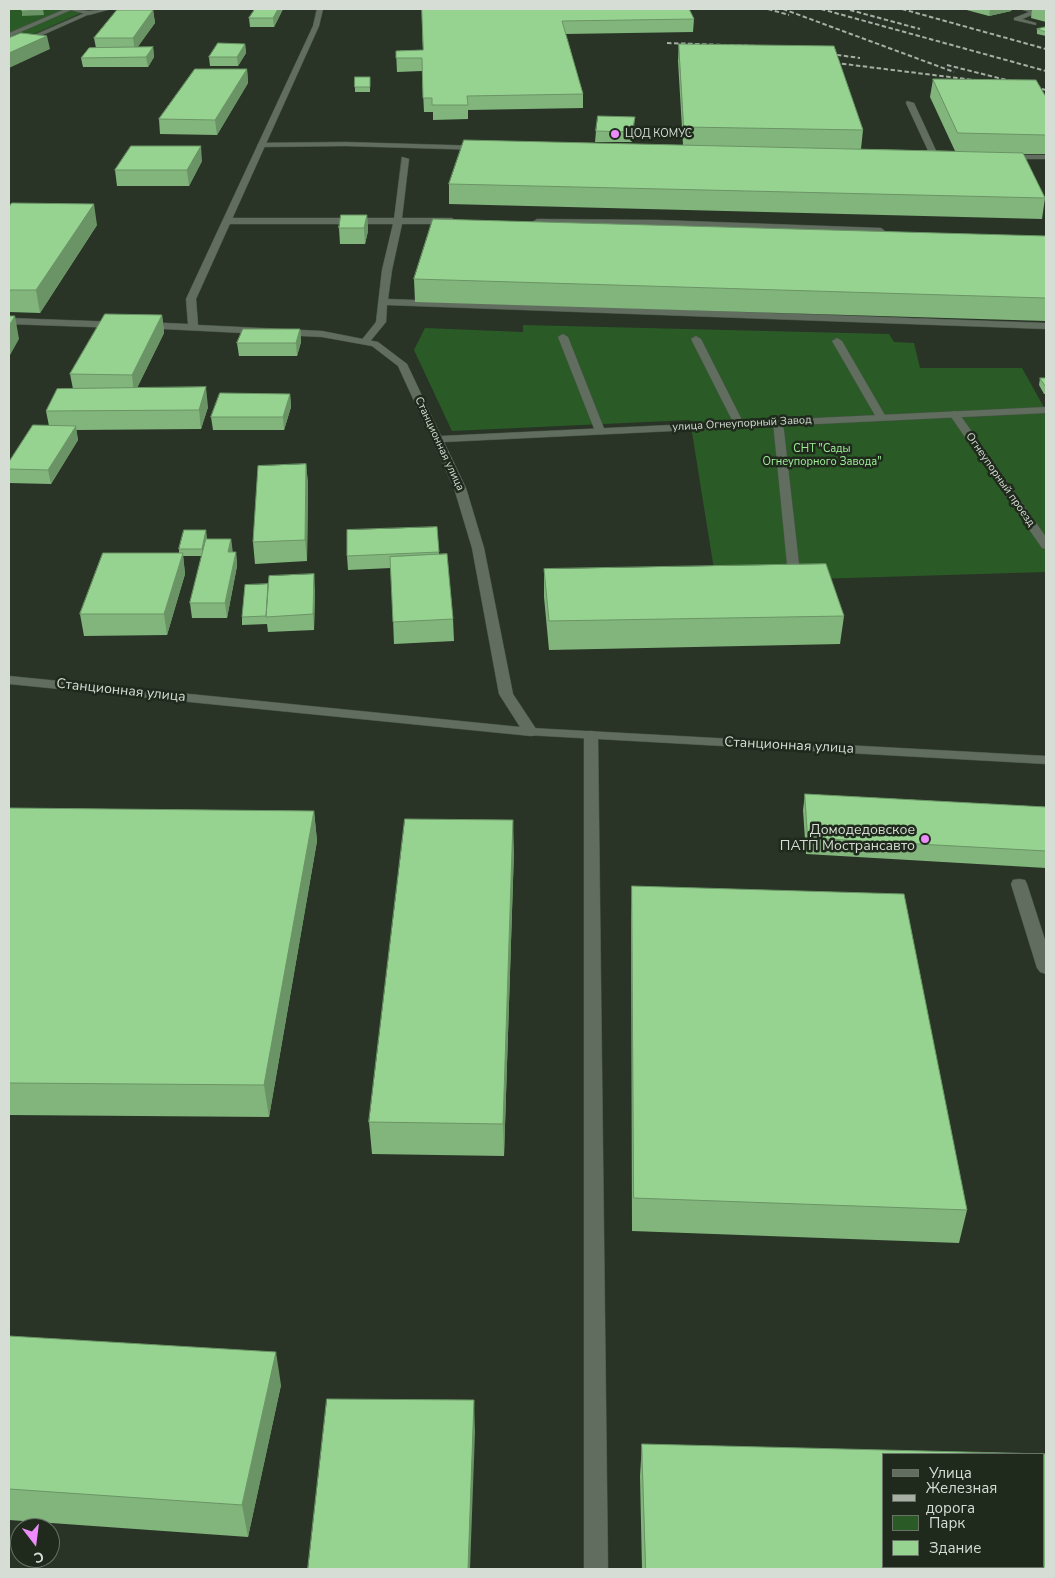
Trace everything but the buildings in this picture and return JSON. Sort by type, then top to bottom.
[{"type":"street","points":[[9,35],[71,9],[89,12]]},
{"type":"street","points":[[9,48],[89,12],[108,9]]},
{"type":"street","points":[[193,327],[191,299],[316,26],[320,9]]},
{"type":"street","points":[[1022,9],[1035,12],[1016,19],[1034,24]]},
{"type":"street","points":[[910,103],[934,157]]},
{"type":"street","points":[[261,146],[345,144],[490,148]]},
{"type":"street","points":[[926,157],[944,157]]},
{"type":"street","points":[[992,157],[1043,157],[1046,168]]},
{"type":"street","points":[[365,342],[381,322],[387,270],[398,221],[405,159]]},
{"type":"street","points":[[227,220],[460,221]]},
{"type":"street","points":[[530,222],[658,223],[891,232]]},
{"type":"street","points":[[383,302],[1046,326]]},
{"type":"street","name":"Станционная улица","points":[[9,321],[193,327],[322,334],[375,344],[402,364],[460,488],[478,548],[506,694],[531,732]]},
{"type":"street","points":[[563,337],[600,432]]},
{"type":"street","points":[[696,339],[739,424]]},
{"type":"street","points":[[837,341],[881,417]]},
{"type":"street","name":"улица Огнеупорный Завод","points":[[437,439],[1046,410]]},
{"type":"street","name":"Огнеупорный проезд","points":[[954,414],[1046,545]]},
{"type":"street","points":[[778,422],[793,564]]},
{"type":"street","name":"Станционная улица","points":[[9,680],[531,732],[1046,760]]},
{"type":"street","points":[[591,735],[596,1569]]},
{"type":"street","points":[[1019,884],[1046,968]]},
{"type":"green space","points":[[9,9],[90,9],[9,45]]},
{"type":"green space","name":"СНТ \"Сады Огнеупорного Завода\"","points":[[523,325],[889,334],[894,342],[914,343],[920,368],[1022,368],[1046,411],[1046,572],[716,582],[690,420],[452,431],[414,350],[425,328],[523,332]]},
{"type":"railway","points":[[768,9],[789,15]]},
{"type":"railway","points":[[783,9],[954,72]]},
{"type":"railway","points":[[821,9],[1046,71]]},
{"type":"railway","points":[[902,9],[1046,49]]},
{"type":"railway","points":[[850,10],[920,29]]},
{"type":"railway","points":[[667,43],[756,46]]},
{"type":"railway","points":[[823,53],[860,58]]},
{"type":"railway","points":[[828,62],[982,81]]},
{"type":"railway","points":[[947,65],[1046,90]]},
{"type":"place","name":"ЦОД КОМУС","points":[[615,134]]},
{"type":"place","name":"Домодедовское ПАТП Мострансавто","points":[[925,839]]}]
